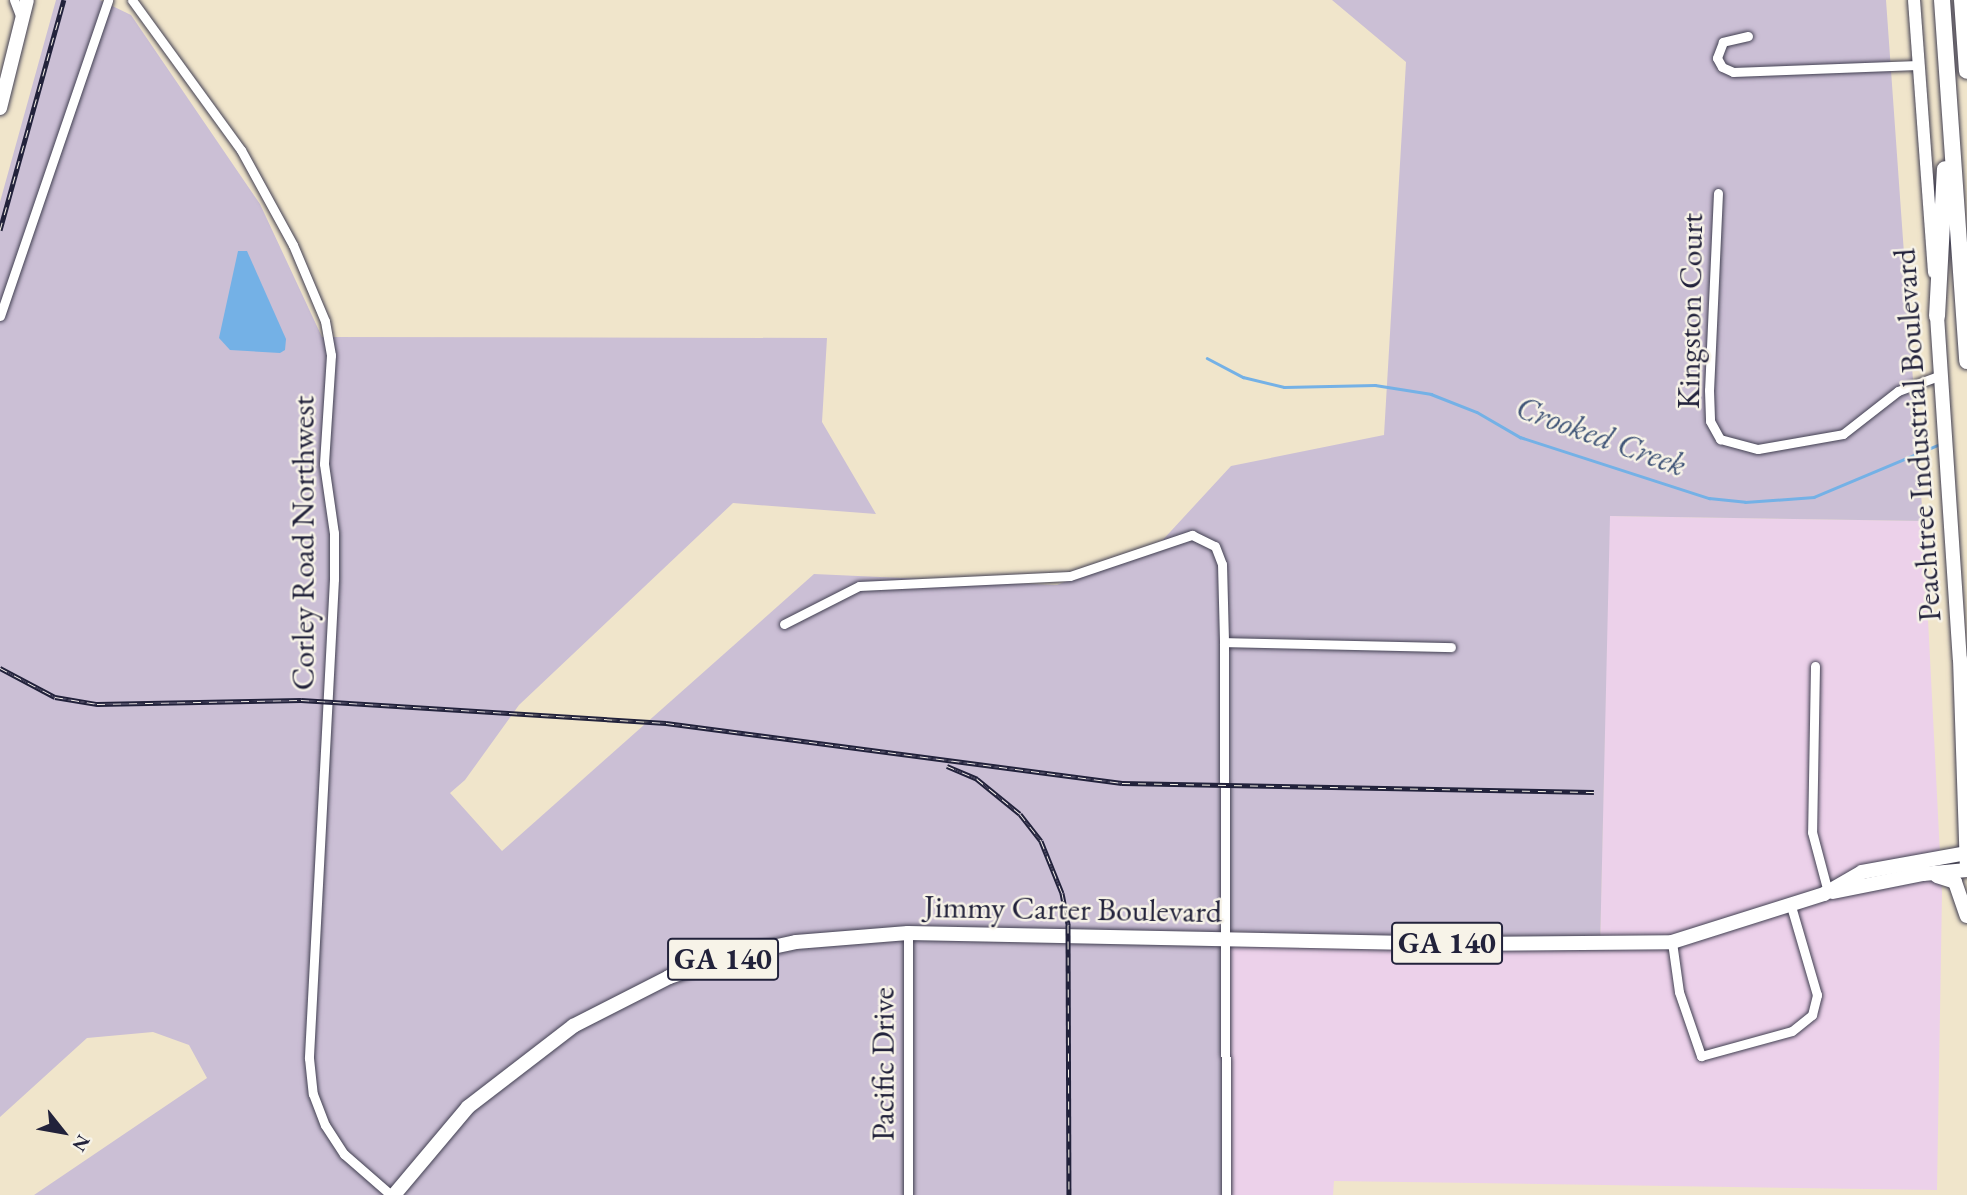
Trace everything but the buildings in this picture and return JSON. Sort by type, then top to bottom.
[{"type":"highway","name":"Peachtree Industrial Boulevard","points":[[1942,0],[1967,361]]},
{"type":"highway","points":[[1962,0],[1967,70]]},
{"type":"highway","points":[[1937,316],[1949,107]]},
{"type":"main road","points":[[0,108],[27,0]]},
{"type":"main road","name":"Peachtree Industrial Boulevard","points":[[1914,0],[1965,717],[1966,824],[1959,854],[1967,868]]},
{"type":"main road","points":[[1959,854],[1966,824]]},
{"type":"main road","name":"Jimmy Carter Boulevard","points":[[393,1195],[468,1107],[545,1044],[614,1002],[731,956],[810,940],[908,933],[1223,941],[1672,942],[1791,906],[1828,892],[1862,872],[1959,854]]},
{"type":"main road","name":"Jimmy Carter Boulevard","points":[[1828,892],[1864,888],[1923,874],[1967,868]]},
{"type":"main road","points":[[1864,888],[1944,876],[1955,882],[1962,894],[1967,916]]},
{"type":"street","points":[[14,0],[22,21]]},
{"type":"street","points":[[0,316],[108,0]]},
{"type":"street","name":"Corley Road Northwest","points":[[132,0],[242,150],[293,245],[325,321],[331,355],[324,464],[334,533],[334,579],[309,1058],[313,1094],[325,1125],[344,1154],[393,1195]]},
{"type":"street","points":[[1748,36],[1723,42],[1717,58],[1722,67],[1733,72],[1918,65]]},
{"type":"street","name":"Kingston Court","points":[[1718,193],[1709,390],[1710,421],[1720,439],[1758,449],[1843,434],[1898,391],[1941,375]]},
{"type":"street","points":[[784,624],[859,586],[1070,576],[1192,535],[1215,546],[1222,564],[1224,642],[1226,1195]]},
{"type":"street","points":[[1224,642],[1451,647]]},
{"type":"street","points":[[1815,666],[1812,831],[1828,892]]},
{"type":"street","points":[[1672,942],[1679,992],[1701,1056],[1792,1031],[1812,1015],[1817,995],[1791,906]]},
{"type":"street","name":"Pacific Drive","points":[[908,933],[908,1195]]},
{"type":"shaded area","points":[[56,0],[100,0],[131,15],[260,204],[322,337],[827,338],[822,422],[876,514],[733,503],[519,705],[465,780],[450,793],[502,851],[814,574],[1057,585],[1159,544],[1231,466],[1384,435],[1406,62],[1332,0],[1886,0],[1923,521],[1610,516],[1600,950],[1230,931],[1229,1195],[34,1195],[207,1078],[189,1045],[153,1032],[87,1038],[0,1117],[0,202]]},
{"type":"shaded area","points":[[1609,516],[1923,521],[1942,893],[1937,1190],[1334,1181],[1333,1195],[1229,1195],[1229,931],[1600,950]]},
{"type":"water","points":[[238,251],[247,251],[286,339],[285,350],[280,353],[230,350],[219,338]]},
{"type":"waterway","name":"Crooked Creek","points":[[1207,358],[1243,377],[1284,387],[1375,385],[1431,394],[1477,412],[1520,437],[1709,498],[1745,502],[1814,497],[1938,445]]},
{"type":"railway","points":[[0,230],[64,0]]},
{"type":"railway","points":[[0,668],[55,697],[97,704],[301,700],[666,723],[1122,783],[1594,792]]},
{"type":"railway","points":[[947,766],[977,779],[1020,814],[1041,841],[1062,893],[1068,925],[1069,1195]]}]
